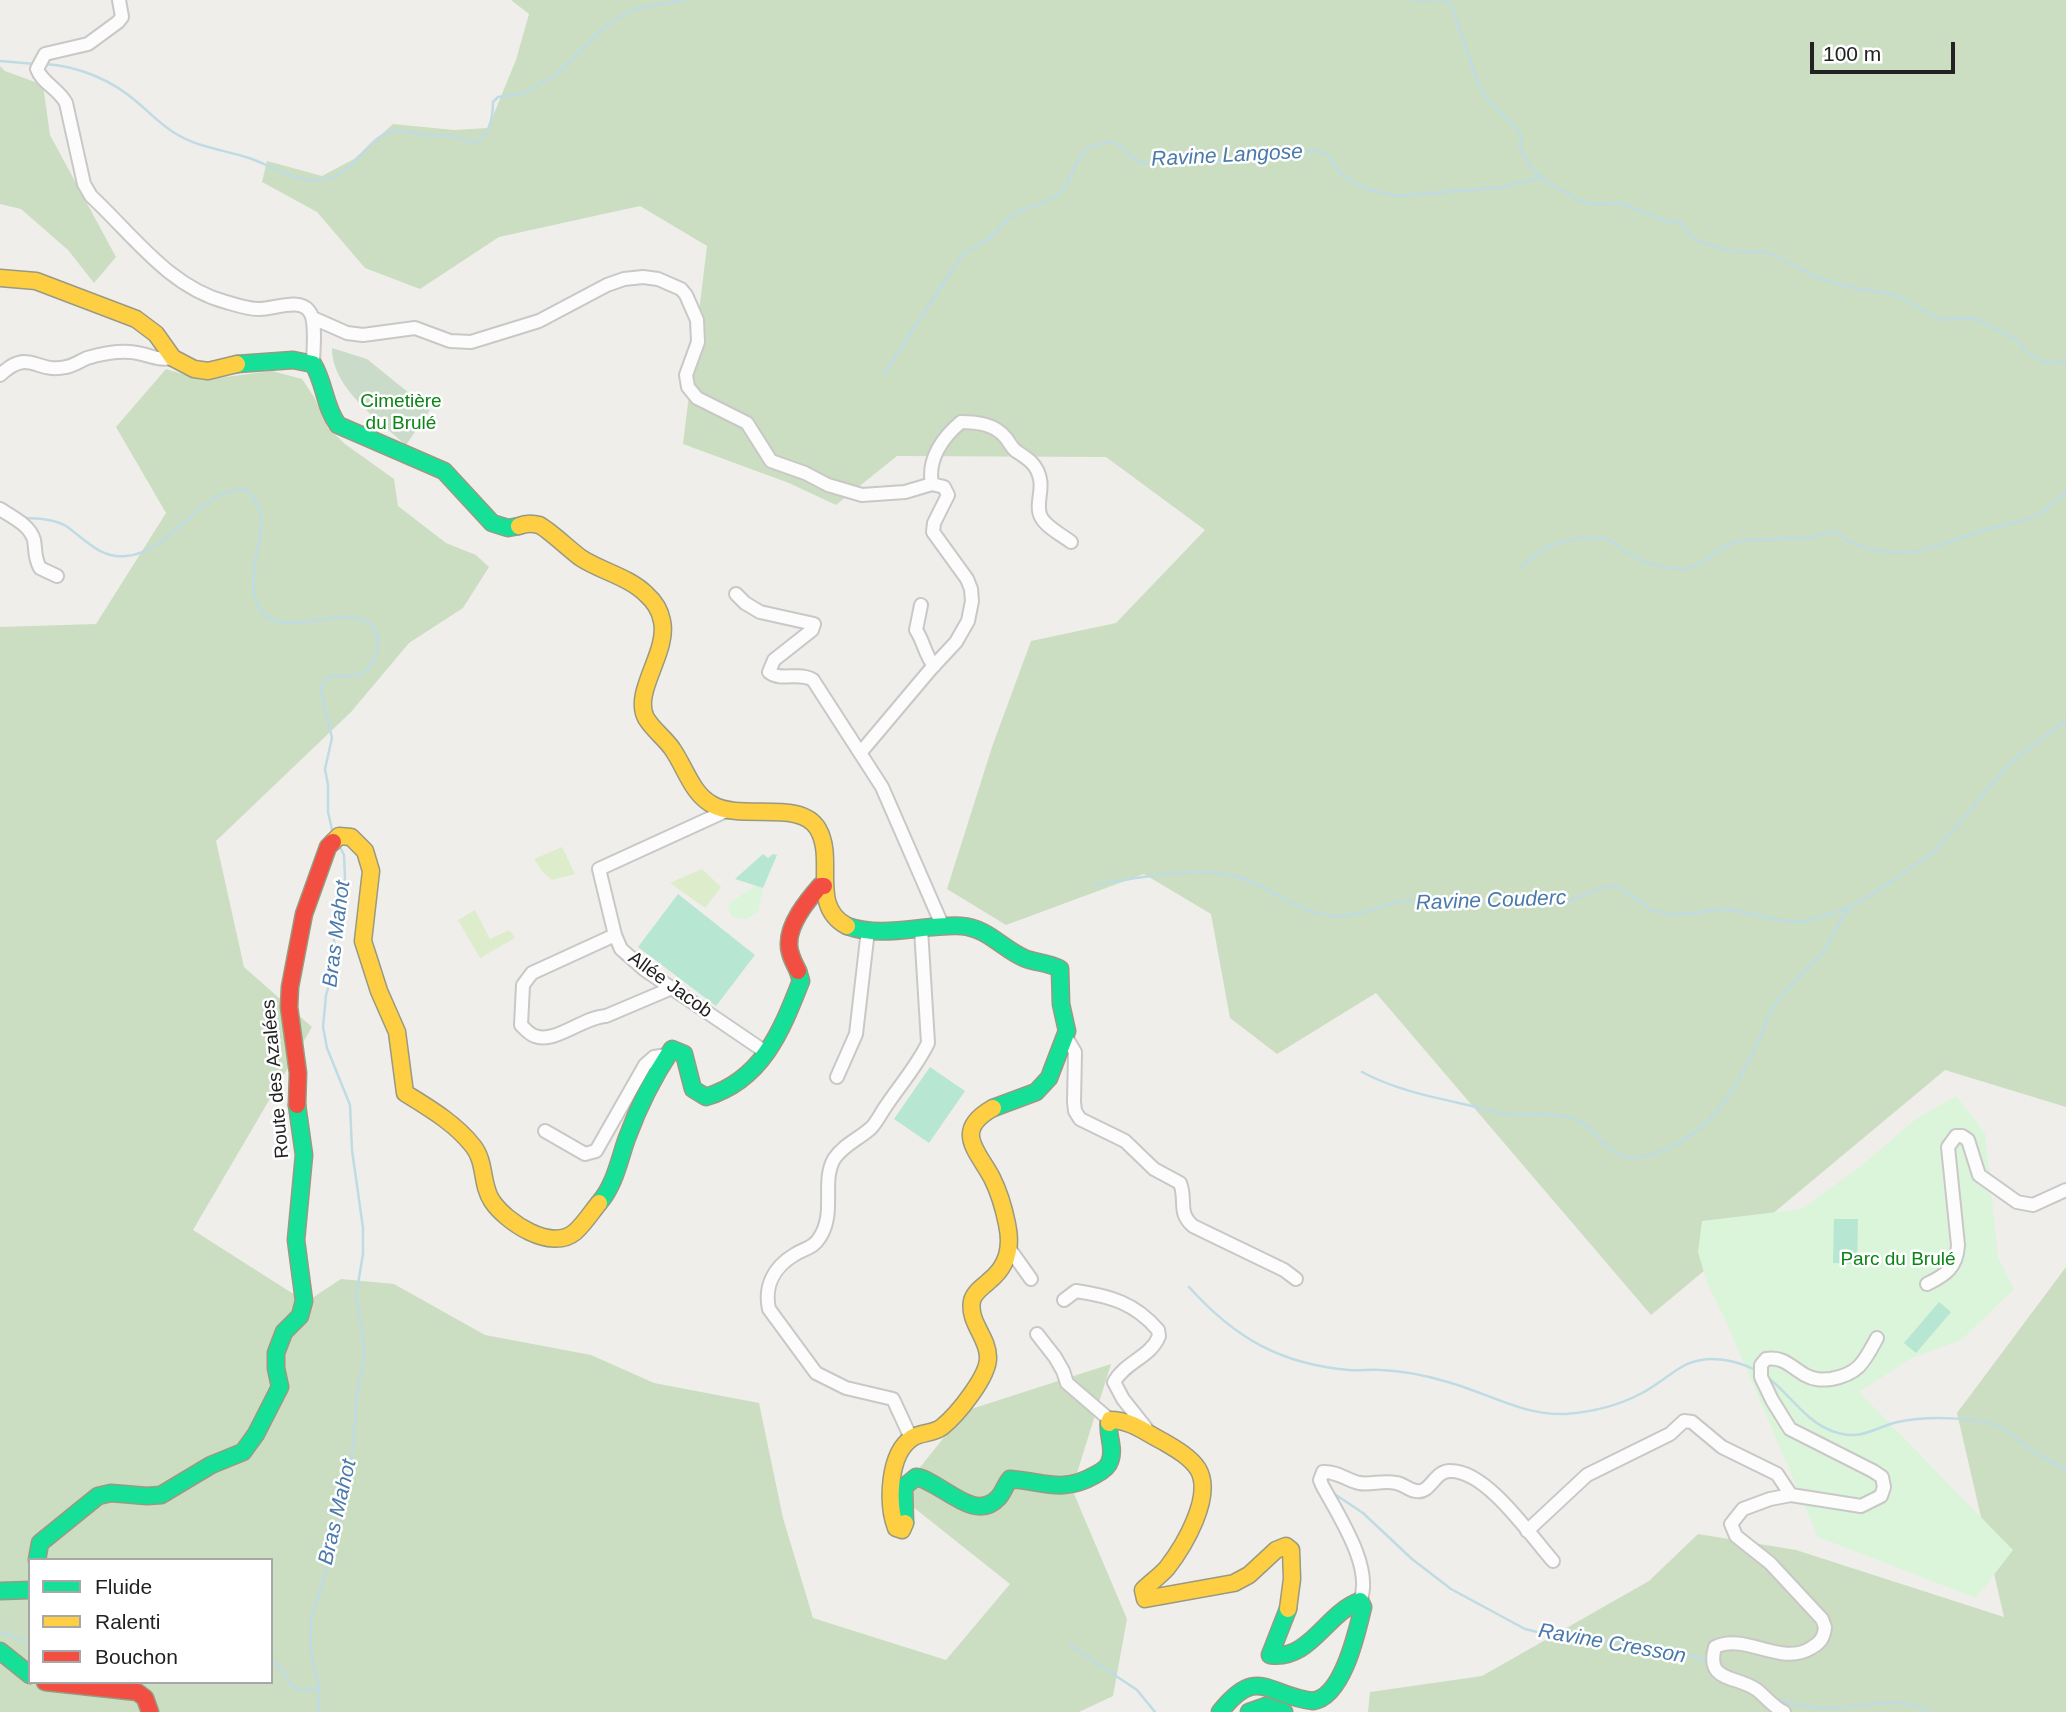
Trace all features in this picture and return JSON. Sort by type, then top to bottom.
[{"type":"main road","points":[[0,278],[36,281],[136,318],[156,334],[173,358],[182,364],[208,371],[265,361],[293,360],[313,364],[321,377],[330,417],[338,425],[444,471],[492,523],[508,528],[527,523],[542,526],[570,551],[651,598],[657,605],[663,626],[662,643],[642,702],[645,716],[670,744],[692,785],[704,799],[729,810],[791,814],[809,819],[821,832],[824,886],[827,902],[836,920],[853,929],[868,930],[961,926],[989,933],[1020,956],[1049,962],[1060,969],[1063,979],[1060,1003],[1068,1029],[1050,1078],[1042,1088],[1017,1101],[984,1112],[973,1129],[973,1154],[988,1168],[994,1181],[1011,1240],[1011,1251],[998,1275],[979,1289],[974,1297],[972,1312],[987,1346],[988,1363],[980,1379],[947,1422],[939,1429],[911,1438],[894,1470],[890,1492],[894,1525],[899,1530],[904,1529],[904,1487],[911,1478],[917,1477],[938,1486],[962,1502],[979,1505],[988,1505],[997,1500],[1010,1479],[1066,1487],[1090,1479],[1106,1469],[1110,1463],[1112,1456],[1107,1428],[1110,1420],[1118,1419],[1133,1424],[1190,1459],[1201,1474],[1204,1497],[1178,1553],[1143,1590],[1145,1599],[1230,1585],[1260,1569],[1276,1549],[1286,1546],[1292,1554],[1289,1603],[1286,1619],[1270,1650],[1270,1656],[1283,1656],[1316,1638],[1352,1602],[1360,1601],[1363,1607],[1338,1680],[1324,1698],[1317,1701],[1305,1700],[1266,1687],[1248,1686],[1237,1690],[1220,1712]]},
{"type":"main road","name":"Route des Azalées","points":[[37,1558],[40,1543],[96,1498],[114,1494],[153,1497],[161,1495],[211,1465],[243,1452],[277,1395],[280,1380],[276,1368],[276,1353],[284,1332],[300,1316],[304,1301],[296,1240],[304,1155],[297,1115],[298,1073],[289,1007],[290,986],[304,914],[324,855],[333,840],[339,836],[351,837],[359,842],[365,851],[371,871],[363,941],[379,991],[397,1032],[405,1093],[440,1115],[472,1145],[481,1159],[491,1200],[508,1218],[541,1238],[562,1239],[574,1233],[608,1193],[628,1135],[667,1055]]},
{"type":"main road","points":[[667,1055],[672,1049],[684,1054],[694,1089],[706,1097],[732,1089],[767,1053],[801,981],[789,946],[791,931],[811,895],[820,886],[824,886]]},
{"type":"main road","points":[[0,1591],[28,1590]]},
{"type":"main road","points":[[0,1651],[28,1673]]},
{"type":"main road","points":[[52,1684],[67,1688],[133,1689],[143,1695],[149,1712]]},
{"type":"main road","points":[[1249,1712],[1261,1706],[1270,1706],[1284,1712]]},
{"type":"street","points":[[119,0],[121,20],[94,41],[45,54],[38,65],[39,75],[61,94],[66,103],[84,184],[91,196],[163,269],[194,289],[225,302],[258,309],[299,304],[309,309],[313,318],[313,364]]},
{"type":"street","points":[[313,318],[347,333],[363,335],[415,328],[450,341],[471,342],[539,321],[607,285],[624,279],[658,279],[681,289],[697,320],[698,342],[686,375],[688,387],[697,398],[747,424],[771,461],[805,473],[828,485],[862,495],[905,492],[932,484],[942,485],[948,495],[934,523],[934,535],[967,579],[972,601],[968,621],[961,635],[861,752]]},
{"type":"street","points":[[0,375],[16,362],[29,362],[44,368],[68,367],[98,355],[131,352],[160,360],[173,358]]},
{"type":"street","points":[[932,484],[930,466],[950,431],[961,422],[989,426],[1035,465],[1041,483],[1040,516],[1071,542]]},
{"type":"street","points":[[0,509],[22,523],[34,538],[34,556],[40,568],[57,576]]},
{"type":"street","points":[[736,594],[760,612],[814,624],[812,630],[774,660],[769,672],[774,676],[803,675],[813,680],[861,752],[893,810],[943,927]]},
{"type":"street","points":[[921,605],[916,630],[922,638],[927,657],[934,666]]},
{"type":"street","name":"Allée Jacob","points":[[729,810],[599,869],[621,949],[672,988],[767,1053]]},
{"type":"street","points":[[911,1438],[893,1399],[846,1388],[812,1368],[769,1309],[766,1297],[771,1279],[783,1264],[796,1253],[814,1245],[823,1232],[829,1210],[832,1162],[851,1141],[874,1125],[928,1043],[921,929]]},
{"type":"street","points":[[837,1077],[856,1034],[868,930]]},
{"type":"street","points":[[615,935],[532,973],[523,985],[522,1025],[533,1036],[549,1038],[595,1017],[606,1016],[672,988]]},
{"type":"street","points":[[1066,1037],[1075,1052],[1074,1102],[1080,1119],[1125,1141],[1154,1169],[1180,1184],[1185,1220],[1193,1226],[1284,1270],[1296,1279]]},
{"type":"street","points":[[545,1131],[585,1154],[596,1151],[645,1065],[654,1057],[667,1055]]},
{"type":"street","points":[[1927,1284],[1944,1276],[1957,1258],[1948,1146],[1956,1136],[1968,1140],[1979,1175],[2017,1202],[2033,1205],[2066,1191]]},
{"type":"street","points":[[1011,1251],[1031,1279]]},
{"type":"street","points":[[1064,1300],[1076,1291],[1108,1296],[1125,1303],[1158,1330],[1159,1336],[1151,1349],[1122,1370],[1114,1382],[1138,1420],[1157,1439]]},
{"type":"street","points":[[1037,1334],[1055,1357],[1067,1383],[1110,1420]]},
{"type":"street","points":[[1784,1712],[1754,1688],[1724,1677],[1715,1669],[1712,1659],[1715,1647],[1723,1643],[1791,1655],[1805,1652],[1820,1643],[1825,1627],[1822,1619],[1770,1563],[1736,1536],[1731,1524],[1743,1509],[1770,1499],[1791,1495],[1861,1506],[1881,1496],[1884,1487],[1882,1477],[1873,1471],[1790,1429],[1761,1377],[1761,1365],[1766,1359],[1776,1357],[1808,1377],[1820,1380],[1848,1376],[1866,1359],[1877,1338]]},
{"type":"street","points":[[1527,1531],[1587,1475],[1670,1434],[1685,1421],[1692,1422],[1723,1447],[1777,1474],[1791,1495]]},
{"type":"street","points":[[1360,1601],[1364,1592],[1363,1572],[1352,1542],[1320,1480],[1324,1472],[1367,1484],[1393,1482],[1415,1491],[1425,1490],[1442,1472],[1460,1473],[1480,1482],[1500,1499],[1553,1561]]},
{"type":"green space","points":[[511,0],[2066,0],[2066,1107],[1945,1070],[1651,1315],[1376,993],[1277,1054],[1230,1018],[1211,914],[1144,874],[1006,925],[947,889],[992,747],[1031,641],[1116,623],[1205,530],[1106,457],[897,456],[836,505],[789,483],[683,444],[707,246],[640,206],[499,237],[420,289],[365,268],[317,212],[262,182],[267,161],[322,176],[354,159],[393,124],[454,130],[488,128],[516,60],[529,14]]},
{"type":"green space","points":[[0,66],[5,71],[43,85],[50,135],[116,257],[94,283],[68,250],[21,209],[0,204]]},
{"type":"green space","name":"Cimetière du Brulé","points":[[332,348],[367,359],[430,410],[406,445],[370,414],[348,390],[339,376]]},
{"type":"green space","points":[[166,369],[202,380],[272,371],[302,379],[314,397],[328,428],[345,444],[394,479],[398,506],[446,543],[476,555],[489,567],[463,608],[409,643],[351,712],[216,841],[244,967],[312,1027],[193,1230],[306,1302],[341,1279],[394,1284],[485,1335],[591,1355],[654,1383],[759,1403],[783,1518],[813,1618],[946,1660],[1010,1584],[898,1495],[965,1411],[1111,1364],[1072,1489],[1127,1619],[1113,1696],[1079,1712],[0,1712],[0,627],[96,624],[166,513],[116,427]]},
{"type":"green space","points":[[562,847],[575,874],[552,880],[534,859]]},
{"type":"green space","points":[[763,854],[768,858],[773,854],[777,855],[763,888],[735,879]]},
{"type":"green space","points":[[702,869],[721,887],[705,908],[670,883]]},
{"type":"green space","points":[[755,886],[763,888],[758,912],[746,919],[732,917],[728,907],[730,903]]},
{"type":"green space","points":[[678,894],[755,955],[716,1006],[638,947]]},
{"type":"green space","points":[[475,910],[490,939],[509,930],[515,938],[480,958],[458,920]]},
{"type":"green space","points":[[930,1067],[965,1091],[929,1143],[894,1119]]},
{"type":"green space","name":"Parc du Brulé","points":[[1956,1096],[1985,1133],[1998,1257],[2014,1289],[1961,1340],[1910,1359],[1859,1392],[2013,1550],[1976,1598],[1818,1537],[1707,1283],[1698,1252],[1702,1221],[1802,1209],[1862,1165],[1916,1119]]},
{"type":"green space","points":[[1834,1219],[1858,1219],[1857,1264],[1833,1263]]},
{"type":"green space","points":[[2066,1267],[2066,1712],[1368,1712],[1370,1692],[1482,1676],[1649,1581],[1698,1534],[1796,1550],[2004,1617],[1957,1413]]},
{"type":"green space","points":[[1939,1302],[1951,1312],[1916,1353],[1904,1343]]},
{"type":"waterway","name":"Ravine Cresson","points":[[45,64],[82,71],[106,81],[127,94],[167,128],[186,139],[249,158],[296,177],[320,180],[334,177],[345,170],[372,143],[393,131],[451,136],[476,143],[488,130],[493,102],[498,97],[522,94],[556,75],[601,30],[634,9],[684,0]]},
{"type":"waterway","name":"Ravine Cresson","points":[[1413,0],[1433,0]]},
{"type":"waterway","name":"Ravine Cresson","points":[[1439,0],[1447,1],[1452,7],[1477,81],[1487,99],[1517,129],[1521,136],[1520,148],[1532,169],[1550,184],[1590,204],[1621,203],[1665,221],[1681,222],[1689,234],[1700,242],[1732,251],[1768,252],[1816,277],[1850,287],[1896,295],[1941,320],[1972,318],[1981,321],[2017,340],[2026,351],[2041,361],[2066,361]]},
{"type":"waterway","name":"Ravine Cresson","points":[[0,61],[35,64]]},
{"type":"waterway","name":"Ravine Langose","points":[[884,374],[960,258],[991,237],[1014,214],[1058,195],[1078,160],[1096,145],[1119,145],[1136,160],[1145,163],[1201,162],[1318,151],[1327,154],[1340,173],[1358,185],[1397,196],[1503,187],[1542,177]]},
{"type":"waterway","name":"Bras Mahot","points":[[24,518],[46,519],[61,524],[101,551],[126,556],[143,552],[158,544],[213,499],[228,492],[245,489],[256,502],[261,516],[253,578],[254,594],[260,609],[269,618],[280,622],[354,618],[366,621],[376,632],[378,640],[375,657],[366,670],[353,676],[328,677],[321,690],[332,738],[325,769],[328,812],[333,834]]},
{"type":"waterway","points":[[1522,567],[1536,554],[1552,545],[1590,538],[1608,540],[1630,555],[1651,564],[1680,569],[1696,565],[1738,541],[1815,537],[1836,531],[1848,541],[1868,549],[1890,552],[1918,551],[2027,519],[2041,513],[2066,493]]},
{"type":"waterway","name":"Ravine Couderc","points":[[1094,885],[1187,872],[1224,874],[1254,883],[1313,912],[1340,916],[1412,901],[1461,900],[1527,905],[1561,903],[1602,888],[1616,886],[1652,910],[1673,915],[1728,909],[1785,921],[1805,922],[1845,909],[1873,894],[1935,851],[2011,762],[2066,720]]},
{"type":"waterway","name":"Bras Mahot","points":[[319,1712],[319,1688],[311,1653],[311,1619],[339,1529],[350,1476],[364,1351],[356,1296],[363,1254],[363,1228],[352,1150],[350,1105],[327,1048],[323,1027],[326,995],[336,963],[334,940],[345,878],[344,855],[338,843]]},
{"type":"waterway","points":[[1362,1072],[1412,1092],[1500,1113],[1569,1117],[1586,1125],[1608,1147],[1621,1155],[1640,1157],[1655,1153],[1699,1129],[1722,1105],[1747,1063],[1777,1001],[1822,953],[1850,908]]},
{"type":"waterway","points":[[1189,1287],[1224,1321],[1280,1355],[1324,1367],[1421,1375],[1459,1385],[1519,1407],[1550,1414],[1585,1412],[1624,1401],[1648,1390],[1681,1367],[1705,1359],[1741,1364],[1758,1371]]},
{"type":"waterway","points":[[1766,1376],[1805,1414],[1832,1431],[1859,1435],[1898,1422],[1922,1419],[1952,1418],[1981,1422],[2011,1433],[2029,1449],[2066,1471]]},
{"type":"waterway","name":"Ravine Cresson","points":[[1333,1493],[1363,1513],[1412,1559],[1451,1589],[1525,1629],[1566,1639],[1626,1644],[1645,1650],[1690,1655],[1708,1662]]},
{"type":"waterway","points":[[0,1632],[28,1641]]},
{"type":"waterway","points":[[1070,1645],[1137,1690],[1155,1712]]},
{"type":"waterway","points":[[273,1662],[286,1675],[293,1688],[319,1688]]},
{"type":"waterway","name":"Ravine Cresson","points":[[1721,1667],[1734,1673]]},
{"type":"waterway","name":"Ravine Cresson","points":[[1772,1697],[1794,1704],[1824,1708],[1905,1703],[1929,1712]]},
{"type":"traffic: fast","points":[[237,364],[293,360],[313,364],[338,425],[444,471],[492,523],[508,528],[519,526]]},
{"type":"traffic: fast","points":[[847,926],[875,931],[947,926],[971,928],[987,934],[1024,958],[1060,969],[1061,1004],[1067,1031],[1049,1078],[1036,1092],[993,1108]]},
{"type":"traffic: fast","points":[[599,1203],[613,1180],[641,1104],[672,1049],[684,1054],[693,1089],[706,1097],[742,1079],[767,1052],[777,1036],[801,981],[798,971]]},
{"type":"traffic: fast","points":[[37,1558],[40,1543],[98,1496],[111,1493],[161,1495],[211,1465],[243,1452],[256,1434],[280,1387],[276,1353],[284,1332],[300,1316],[304,1301],[296,1240],[304,1155],[297,1105]]},
{"type":"traffic: fast","points":[[905,1523],[904,1487],[916,1477],[957,1499],[979,1506],[989,1505],[998,1498],[1010,1479],[1052,1485],[1083,1481],[1102,1471],[1110,1461],[1112,1451],[1109,1423]]},
{"type":"traffic: fast","points":[[0,1591],[28,1590]]},
{"type":"traffic: fast","points":[[1220,1712],[1244,1689],[1254,1686],[1313,1701],[1324,1697],[1333,1688],[1352,1647],[1363,1607],[1360,1601],[1337,1615],[1296,1651],[1284,1655],[1270,1655],[1288,1609]]},
{"type":"traffic: fast","points":[[0,1651],[28,1673]]},
{"type":"traffic: fast","points":[[1249,1712],[1266,1706],[1284,1712]]},
{"type":"traffic: slow","points":[[0,278],[36,281],[136,319],[156,334],[173,358],[194,369],[208,371],[237,364]]},
{"type":"traffic: slow","points":[[519,526],[531,524],[543,527],[581,558],[631,583],[652,600],[661,617],[663,633],[644,696],[646,718],[673,750],[695,788],[713,805],[739,811],[785,812],[810,820],[823,841],[829,907],[847,926]]},
{"type":"traffic: slow","points":[[333,842],[339,836],[351,837],[365,851],[371,871],[363,941],[379,991],[397,1032],[405,1093],[450,1123],[466,1138],[480,1159],[486,1188],[492,1201],[508,1218],[530,1232],[554,1239],[565,1237],[575,1232],[599,1203]]},
{"type":"traffic: slow","points":[[905,1523],[902,1530],[896,1528],[891,1506],[892,1480],[898,1455],[912,1438],[938,1429],[948,1421],[971,1395],[987,1365],[987,1350],[975,1323],[972,1301],[977,1292],[1001,1269],[1009,1248],[1008,1232],[997,1189],[975,1150],[971,1133],[981,1117],[993,1108]]},
{"type":"traffic: slow","points":[[1109,1423],[1110,1420],[1132,1425],[1173,1447],[1195,1465],[1202,1480],[1200,1506],[1195,1520],[1167,1568],[1143,1590],[1145,1599],[1234,1583],[1249,1575],[1276,1550],[1286,1546],[1291,1550],[1292,1579],[1288,1609]]},
{"type":"traffic: jam","points":[[297,1105],[298,1073],[289,1007],[290,987],[304,914],[328,847],[333,842]]},
{"type":"traffic: jam","points":[[798,971],[789,948],[792,929],[799,913],[820,886],[824,886]]},
{"type":"traffic: jam","points":[[63,1684],[137,1692],[145,1698],[150,1712]]}]
